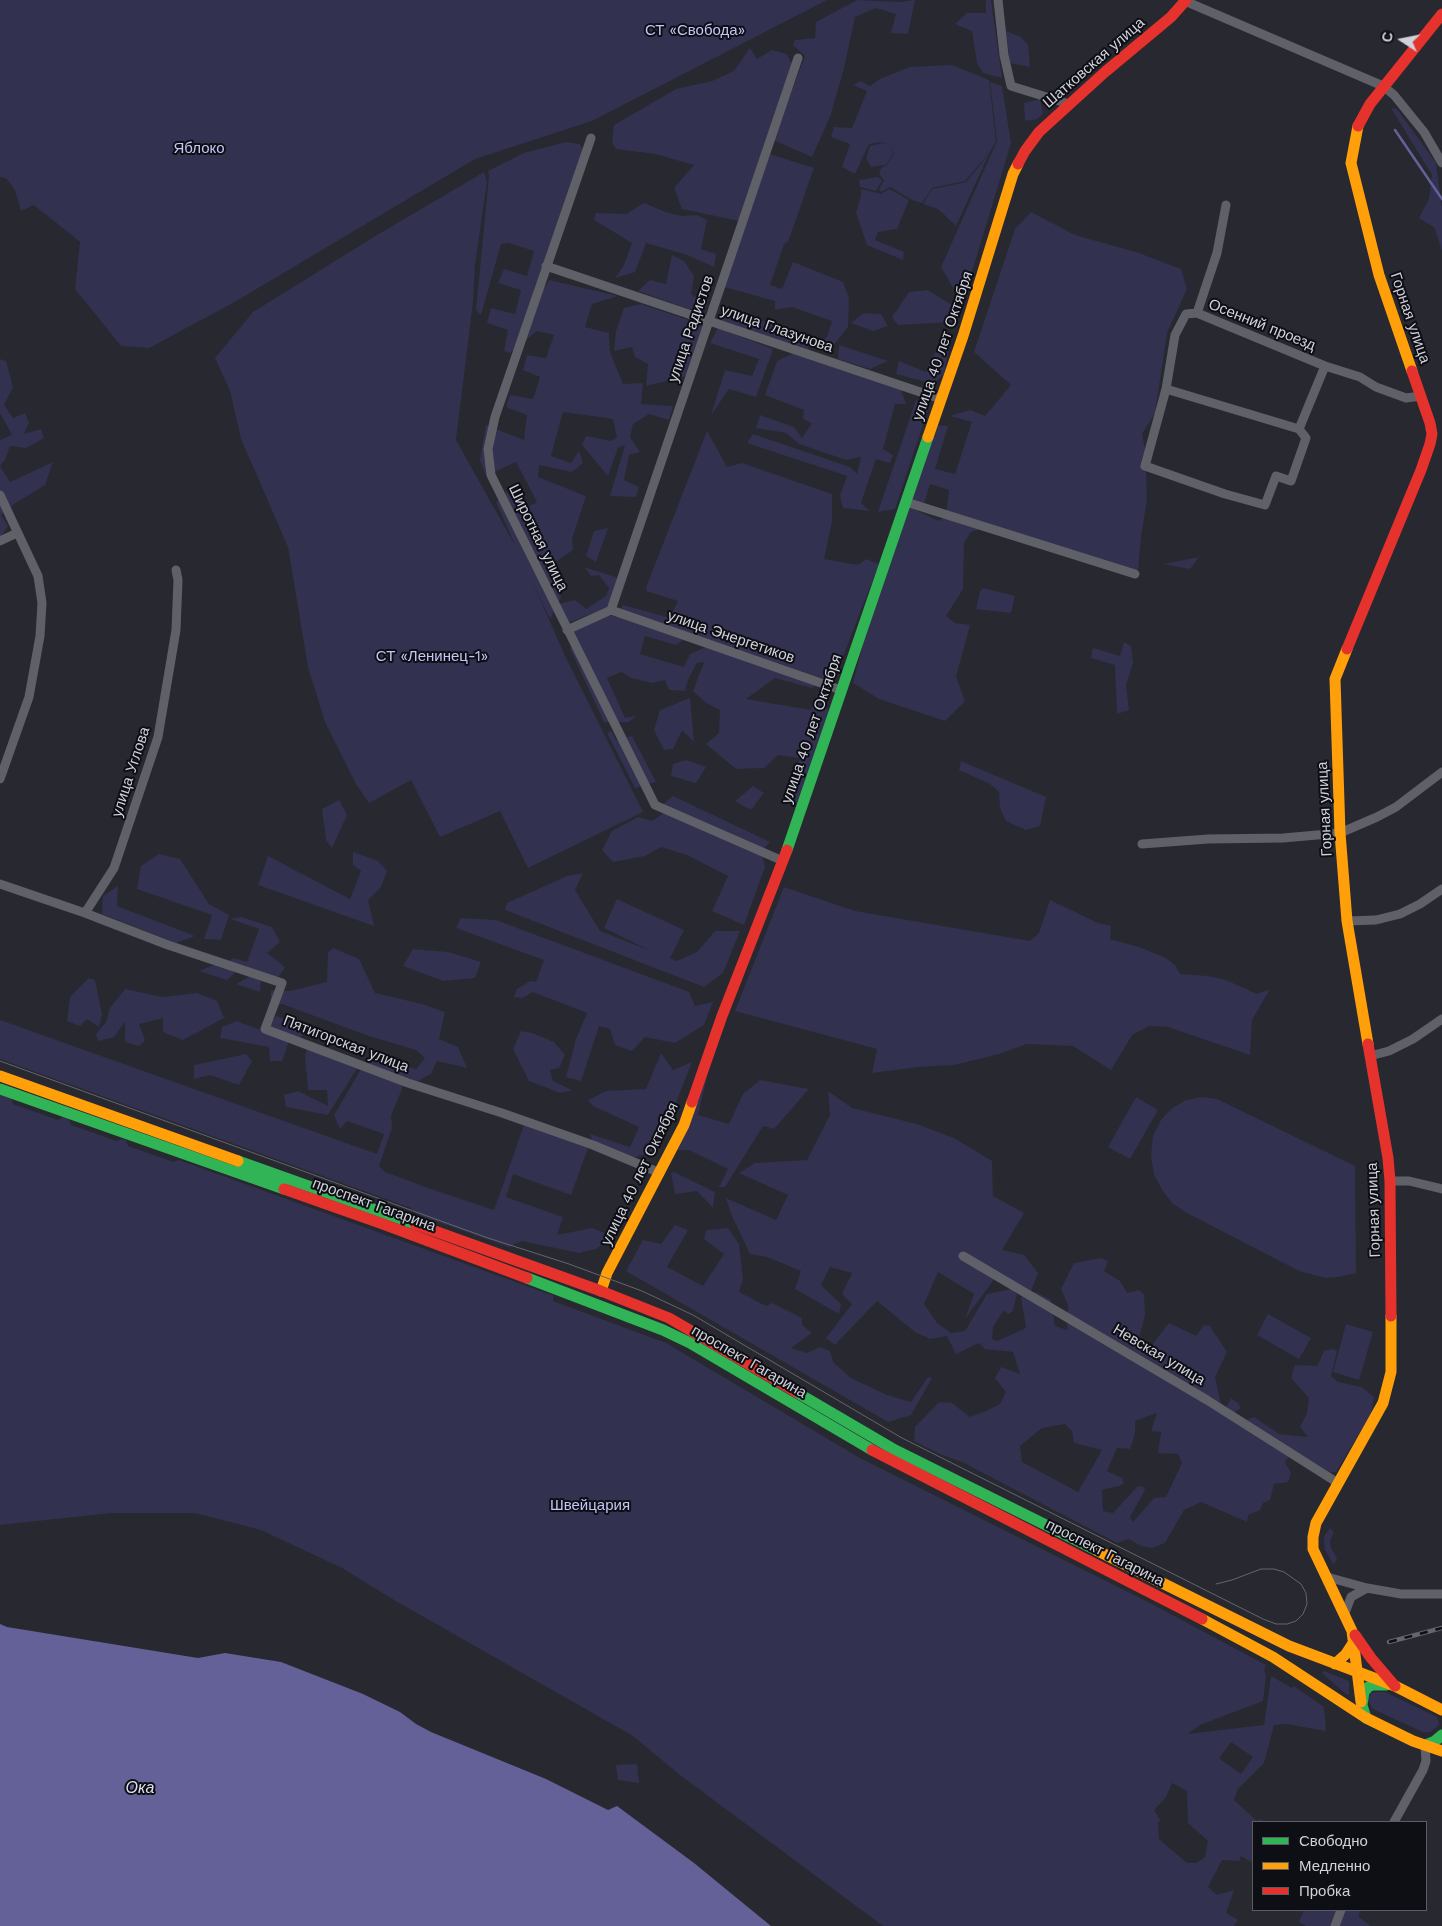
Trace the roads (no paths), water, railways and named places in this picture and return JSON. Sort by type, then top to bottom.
[{"type":"main road","name":"Шатковская улица","points":[[1025,151],[1039,132],[1171,17],[1185,0]]},
{"type":"main road","name":"Горная улица","points":[[1366,1718],[1362,1705],[1353,1636],[1345,1613],[1313,1549],[1316,1523],[1384,1403],[1389,1384],[1391,1322],[1390,1181],[1388,1158],[1347,921],[1340,833],[1336,679],[1430,444],[1432,434],[1421,396],[1379,275],[1351,163],[1352,150],[1360,121],[1383,86],[1442,14]]},
{"type":"main road","name":"улица 40 лет Октября","points":[[596,1304],[607,1273],[684,1125],[722,1016],[783,861],[966,327],[1014,174],[1025,151]]},
{"type":"main road","name":"проспект Гагарина","points":[[0,1076],[600,1291],[669,1318],[895,1450],[1273,1638],[1308,1654],[1395,1686],[1442,1710]]},
{"type":"main road","name":"проспект Гагарина","points":[[0,1089],[383,1224],[641,1320],[690,1343],[880,1455],[1170,1602],[1273,1657],[1366,1718],[1442,1751]]},
{"type":"main road","name":"Горная улица","points":[[1353,1636],[1395,1686]]},
{"type":"main road","points":[[1335,1664],[1346,1654],[1353,1636]]},
{"type":"main road","name":"проспект Гагарина","points":[[1362,1705],[1364,1692],[1368,1687],[1379,1685],[1395,1686]]},
{"type":"main road","points":[[1426,1745],[1435,1741],[1442,1734]]},
{"type":"street","points":[[998,0],[1004,55],[1011,86],[1069,104]]},
{"type":"street","points":[[1185,0],[1383,86],[1394,95],[1424,132],[1442,163]]},
{"type":"street","name":"улица Радистов","points":[[611,610],[798,58]]},
{"type":"street","name":"Широтная улица","points":[[591,138],[495,417],[488,449],[491,474],[655,806],[783,861]]},
{"type":"street","name":"Осенний проезд","points":[[1226,205],[1217,253],[1197,313],[1325,366],[1360,377],[1376,387],[1406,398],[1421,396]]},
{"type":"street","name":"улица Глазунова","points":[[546,266],[941,399]]},
{"type":"street","points":[[1166,389],[1300,429],[1306,438],[1291,481],[1276,476],[1265,505],[1225,494],[1145,466],[1166,389],[1175,335],[1186,314],[1197,313]]},
{"type":"street","points":[[1300,429],[1325,366]]},
{"type":"street","points":[[0,495],[38,576],[42,603],[40,636],[29,697],[0,779]]},
{"type":"street","points":[[906,502],[1135,574]]},
{"type":"street","points":[[0,541],[17,533]]},
{"type":"street","name":"улица Углова","points":[[85,913],[114,868],[158,737],[176,630],[178,580],[176,570]]},
{"type":"street","points":[[568,630],[611,610]]},
{"type":"street","name":"улица Энергетиков","points":[[611,610],[841,690]]},
{"type":"street","points":[[1142,844],[1208,839],[1283,838],[1340,833],[1377,818],[1396,807],[1442,772]]},
{"type":"street","name":"Пятигорская улица","points":[[0,884],[85,913],[168,946],[282,983],[265,1029],[408,1082],[593,1145],[660,1173]]},
{"type":"street","points":[[1347,921],[1376,920],[1400,914],[1442,890]]},
{"type":"street","points":[[1370,1056],[1389,1051],[1413,1039],[1442,1019]]},
{"type":"street","points":[[1390,1181],[1409,1181],[1442,1189]]},
{"type":"street","name":"Невская улица","points":[[963,1256],[1207,1400],[1338,1483]]},
{"type":"street","points":[[1327,1577],[1367,1588],[1401,1594],[1442,1594]]},
{"type":"street","points":[[1345,1613],[1351,1597],[1367,1588]]},
{"type":"street","points":[[1395,1821],[1423,1770],[1426,1761],[1426,1745]]},
{"type":"street","points":[[1335,1926],[1341,1911]]},
{"type":"water","name":"Ока","points":[[0,1624],[7,1627],[198,1658],[225,1653],[281,1662],[363,1694],[400,1712],[431,1732],[546,1779],[608,1810],[617,1806],[694,1863],[771,1926],[0,1926]]},
{"type":"waterway","points":[[1395,130],[1442,199]]},
{"type":"tram line","points":[[0,1061],[485,1237],[569,1264],[642,1291],[693,1315],[902,1438],[1263,1619],[1276,1624],[1287,1624],[1296,1621],[1303,1614],[1307,1604],[1306,1593],[1301,1584],[1284,1572],[1274,1569],[1261,1569],[1216,1584]]},
{"type":"railway","points":[[1389,1642],[1442,1628]]},
{"type":"park label","name":"СТ «Свобода»","points":[[695,31]]},
{"type":"park label","name":"Яблоко","points":[[199,149]]},
{"type":"park label","name":"СТ «Ленинец-1»","points":[[432,657]]},
{"type":"park label","name":"Швейцария","points":[[590,1506]]}]
